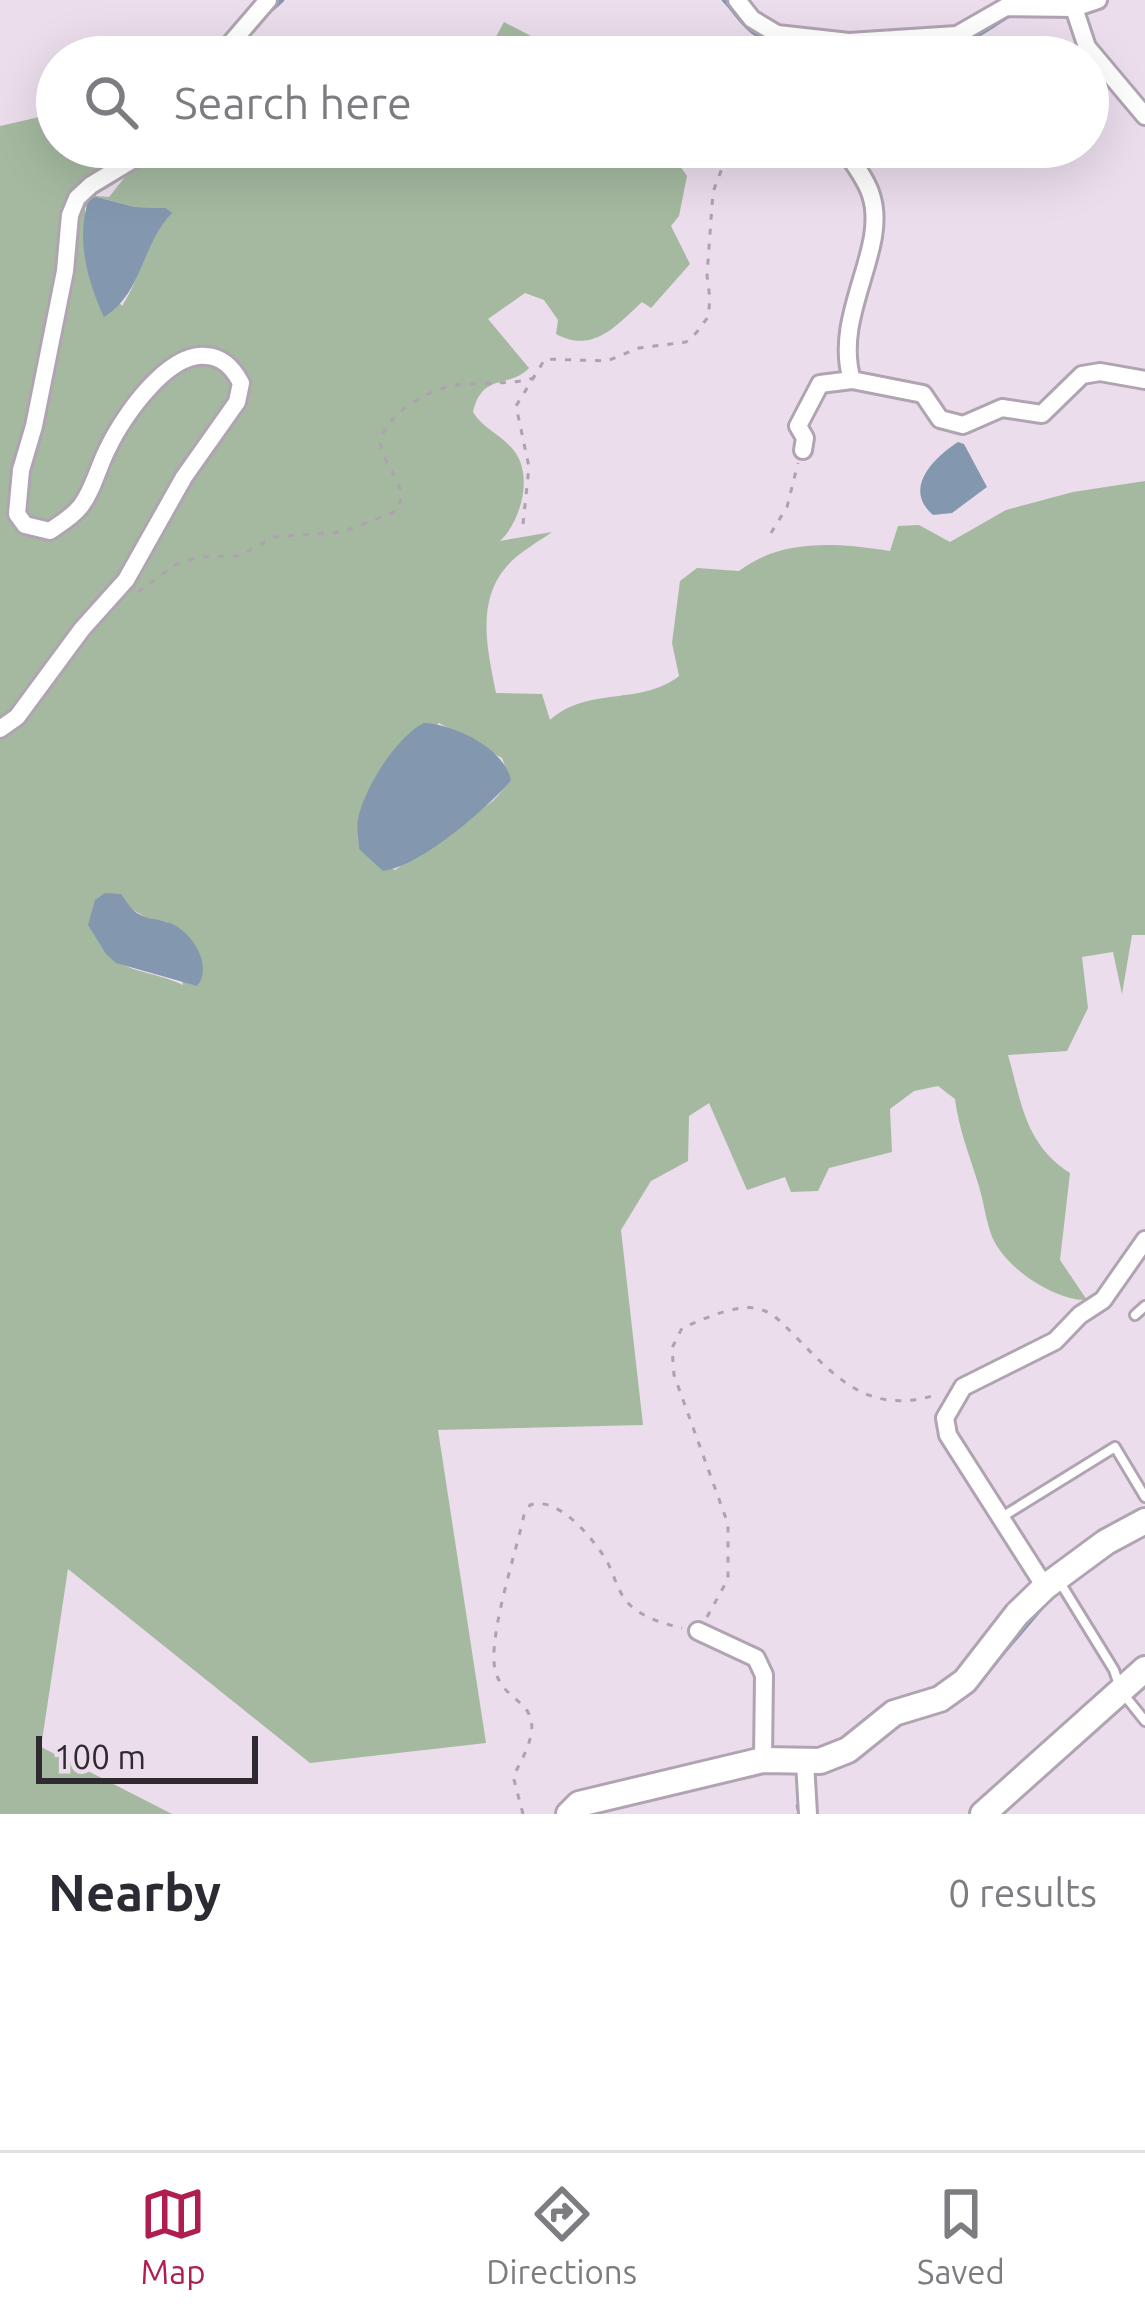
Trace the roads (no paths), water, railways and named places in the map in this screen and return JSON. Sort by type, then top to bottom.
[{"type":"main road","points":[[569,1814],[579,1804],[614,1793],[763,1760],[805,1762],[848,1750],[894,1713],[940,1699],[965,1682],[1017,1614],[1106,1542],[1145,1521]]},
{"type":"main road","points":[[983,1814],[1145,1669]]},
{"type":"street","points":[[237,36],[268,0]]},
{"type":"street","points":[[736,0],[763,28],[781,36]]},
{"type":"street","points":[[941,36],[956,35],[1006,7],[1075,13],[1098,0]]},
{"type":"street","points":[[1075,13],[1083,36]]},
{"type":"street","points":[[1109,73],[1145,116]]},
{"type":"street","points":[[0,729],[17,717],[82,629],[126,580],[184,477],[237,402],[241,383],[225,362],[193,355],[178,360],[125,419],[80,507],[50,531],[25,525],[17,514],[21,470],[64,271],[70,215],[77,198],[119,168]]},
{"type":"street","points":[[852,380],[849,318],[874,218],[872,197],[855,168]]},
{"type":"street","points":[[803,450],[805,438],[798,426],[820,384],[852,380],[923,394],[940,419],[963,425],[1002,408],[1042,414],[1082,375],[1100,371],[1145,380]]},
{"type":"street","points":[[1058,1585],[1000,1518],[948,1435],[945,1418],[963,1387],[1055,1341],[1103,1300],[1145,1240]]},
{"type":"street","points":[[698,1631],[756,1658],[764,1676],[763,1760]]},
{"type":"street","points":[[805,1762],[808,1814]]},
{"type":"lane","points":[[1135,1315],[1145,1306]]},
{"type":"lane","points":[[1000,1518],[1115,1448],[1145,1497]]},
{"type":"lane","points":[[1058,1585],[1114,1670],[1121,1691],[1145,1721]]},
{"type":"water","points":[[89,199],[135,207],[166,208],[172,213],[127,295],[104,317],[83,244]]},
{"type":"water","points":[[958,442],[964,444],[987,487],[952,513],[933,515],[921,495],[924,475]]},
{"type":"water","points":[[424,723],[477,740],[500,759],[511,781],[433,848],[383,871],[359,849],[361,807],[393,751]]},
{"type":"water","points":[[105,893],[121,894],[137,913],[170,923],[186,934],[202,960],[197,986],[116,963],[106,954],[88,925],[95,900]]},
{"type":"waterway","points":[[272,9],[282,0]]},
{"type":"waterway","points":[[724,0],[761,36]]},
{"type":"waterway","points":[[974,36],[1010,15]]},
{"type":"waterway","points":[[987,1672],[1042,1607]]},
{"type":"waterway","points":[[856,1759],[879,1740]]},
{"type":"waterway","points":[[798,1806],[800,1814]]}]
